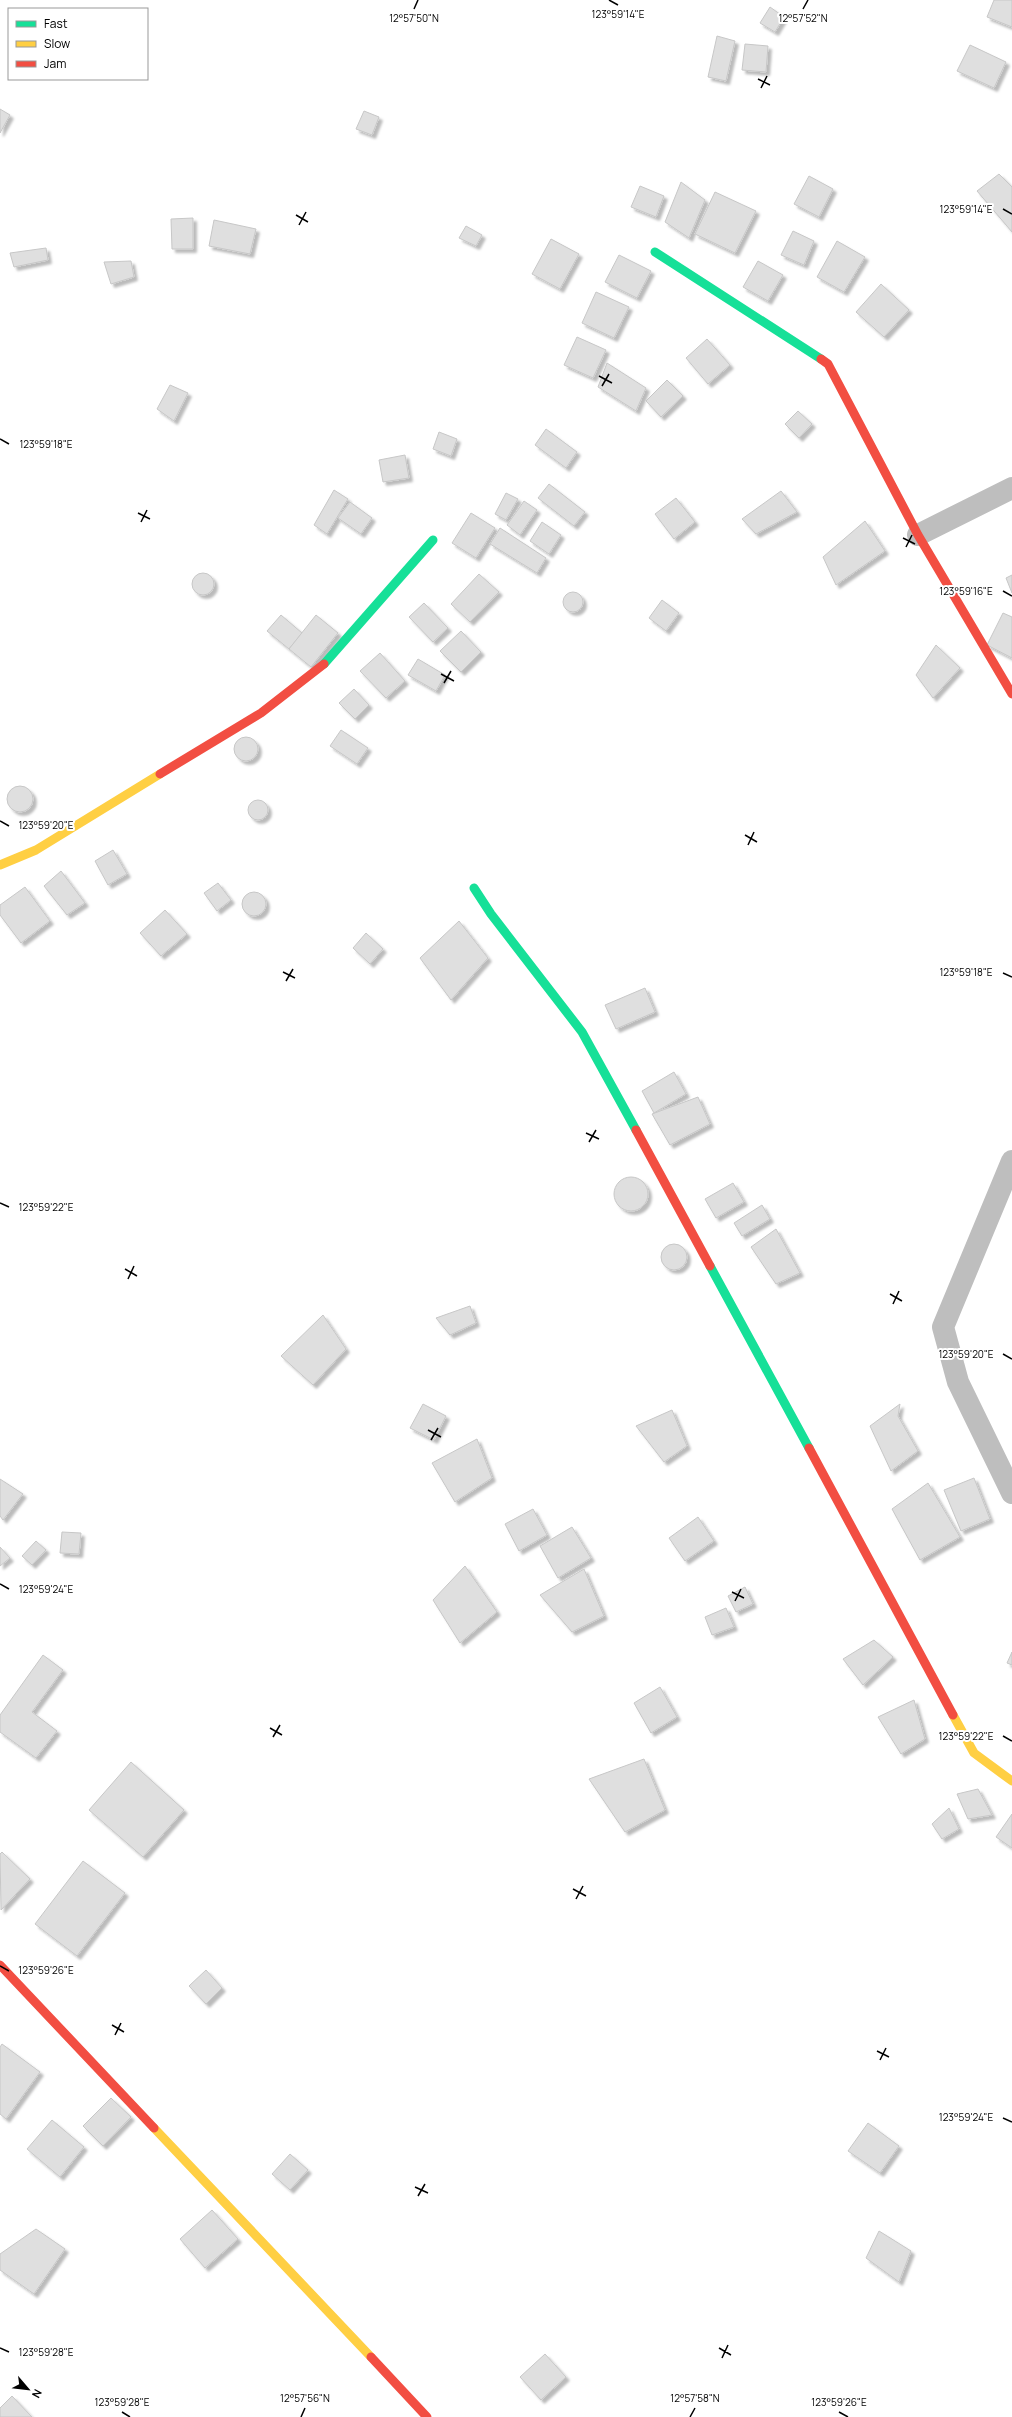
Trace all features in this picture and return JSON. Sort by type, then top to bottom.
[{"type":"street","points":[[656,252],[828,364],[918,535],[1012,694]]},
{"type":"street","points":[[918,535],[1012,488]]},
{"type":"street","points":[[0,865],[36,850],[261,713],[321,668],[433,540]]},
{"type":"street","points":[[474,888],[491,914],[582,1032],[882,1581],[974,1753],[1012,1781]]},
{"type":"street","points":[[1012,1162],[943,1327],[958,1382],[1012,1493]]},
{"type":"street","points":[[0,1965],[427,2417]]},
{"type":"building","points":[[994,0],[1012,0],[1012,27],[987,17]]},
{"type":"building","points":[[770,7],[784,17],[775,32],[760,23]]},
{"type":"building","points":[[717,36],[735,41],[726,81],[708,77]]},
{"type":"building","points":[[745,44],[768,46],[766,72],[742,70]]},
{"type":"building","points":[[970,45],[1006,62],[994,88],[957,71]]},
{"type":"building","points":[[0,109],[10,115],[0,133]]},
{"type":"building","points":[[364,111],[379,117],[372,135],[356,129]]},
{"type":"building","points":[[999,174],[1012,187],[1012,232],[977,191]]},
{"type":"building","points":[[809,176],[833,189],[819,217],[794,204]]},
{"type":"building","points":[[681,182],[705,200],[689,238],[665,222]]},
{"type":"building","points":[[640,186],[664,196],[656,217],[631,207]]},
{"type":"building","points":[[715,192],[756,211],[735,253],[695,234]]},
{"type":"building","points":[[193,218],[193,249],[172,249],[171,219]]},
{"type":"building","points":[[214,220],[256,229],[250,254],[209,246]]},
{"type":"building","points":[[466,226],[482,235],[476,246],[459,238]]},
{"type":"building","points":[[793,231],[814,241],[804,265],[781,255]]},
{"type":"building","points":[[551,239],[579,254],[560,289],[532,274]]},
{"type":"building","points":[[837,241],[865,257],[844,292],[817,277]]},
{"type":"building","points":[[46,248],[48,260],[14,267],[10,253]]},
{"type":"building","points":[[619,255],[651,271],[637,298],[605,282]]},
{"type":"building","points":[[131,261],[134,277],[111,284],[104,262]]},
{"type":"building","points":[[758,261],[783,275],[768,301],[743,287]]},
{"type":"building","points":[[881,284],[909,310],[884,337],[856,312]]},
{"type":"building","points":[[596,292],[629,307],[614,338],[582,323]]},
{"type":"building","points":[[577,337],[606,350],[593,378],[564,365]]},
{"type":"building","points":[[707,339],[730,365],[708,384],[686,358]]},
{"type":"building","points":[[607,363],[646,388],[636,411],[598,387]]},
{"type":"building","points":[[667,380],[683,396],[661,417],[646,401]]},
{"type":"building","points":[[170,385],[188,393],[174,421],[157,409]]},
{"type":"building","points":[[798,411],[812,424],[799,438],[785,424]]},
{"type":"building","points":[[546,429],[577,452],[566,468],[535,445]]},
{"type":"building","points":[[439,432],[457,439],[451,456],[433,449]]},
{"type":"building","points":[[405,455],[409,478],[383,482],[379,460]]},
{"type":"building","points":[[549,484],[585,512],[574,526],[538,498]]},
{"type":"building","points":[[334,490],[348,499],[327,534],[314,525]]},
{"type":"building","points":[[781,491],[797,512],[756,534],[742,519]]},
{"type":"building","points":[[506,493],[518,499],[506,520],[495,514]]},
{"type":"building","points":[[676,498],[695,522],[674,539],[655,514]]},
{"type":"building","points":[[524,501],[537,510],[520,535],[507,525]]},
{"type":"building","points":[[350,502],[372,518],[361,534],[338,518]]},
{"type":"building","points":[[471,513],[495,528],[476,558],[452,543]]},
{"type":"building","points":[[865,521],[885,551],[836,585],[823,557]]},
{"type":"building","points":[[542,522],[561,535],[549,554],[530,541]]},
{"type":"building","points":[[500,528],[546,558],[537,573],[490,544]]},
{"type":"building","points":[[203,573],[211,576],[214,584],[211,592],[203,595],[195,592],[192,584],[195,576]]},
{"type":"building","points":[[479,574],[499,592],[470,622],[451,604]]},
{"type":"building","points":[[1012,575],[1012,593],[1006,578]]},
{"type":"building","points":[[573,592],[580,595],[583,602],[580,609],[573,612],[566,609],[563,602],[566,595]]},
{"type":"building","points":[[662,600],[679,613],[666,631],[649,618]]},
{"type":"building","points":[[424,603],[448,628],[433,642],[409,617]]},
{"type":"building","points":[[1003,613],[1012,617],[1012,658],[987,645]]},
{"type":"building","points":[[281,615],[302,633],[289,649],[267,631]]},
{"type":"building","points":[[316,615],[338,633],[311,667],[289,649]]},
{"type":"building","points":[[461,631],[481,652],[461,672],[440,651]]},
{"type":"building","points":[[936,645],[960,668],[933,698],[916,675]]},
{"type":"building","points":[[380,653],[405,681],[386,698],[360,671]]},
{"type":"building","points":[[418,659],[445,675],[436,691],[408,675]]},
{"type":"building","points":[[354,689],[369,705],[355,719],[339,703]]},
{"type":"building","points":[[341,730],[368,748],[357,764],[330,746]]},
{"type":"building","points":[[246,737],[255,740],[258,749],[255,758],[246,761],[237,758],[234,749],[237,740]]},
{"type":"building","points":[[20,786],[29,790],[33,799],[29,808],[20,812],[11,808],[7,799],[11,790]]},
{"type":"building","points":[[258,800],[265,803],[268,810],[265,817],[258,820],[251,817],[248,810],[251,803]]},
{"type":"building","points":[[113,850],[127,874],[108,885],[95,861]]},
{"type":"building","points":[[61,871],[85,903],[67,915],[44,886]]},
{"type":"building","points":[[218,883],[231,900],[217,911],[204,893]]},
{"type":"building","points":[[25,887],[50,921],[21,943],[0,915],[0,905]]},
{"type":"building","points":[[254,892],[263,895],[266,904],[263,913],[254,916],[245,913],[242,904],[245,895]]},
{"type":"building","points":[[165,910],[187,934],[161,956],[140,933]]},
{"type":"building","points":[[459,921],[488,958],[451,1000],[420,958]]},
{"type":"building","points":[[366,933],[383,949],[370,964],[353,948]]},
{"type":"building","points":[[645,988],[655,1012],[616,1029],[605,1005]]},
{"type":"building","points":[[674,1072],[686,1094],[654,1113],[642,1091]]},
{"type":"building","points":[[698,1097],[710,1124],[670,1145],[652,1114]]},
{"type":"building","points":[[631,1177],[643,1182],[648,1194],[643,1206],[631,1211],[619,1206],[614,1194],[619,1182]]},
{"type":"building","points":[[733,1183],[744,1202],[716,1218],[705,1199]]},
{"type":"building","points":[[762,1205],[770,1219],[742,1236],[734,1223]]},
{"type":"building","points":[[776,1229],[800,1273],[776,1284],[751,1247]]},
{"type":"building","points":[[674,1244],[683,1248],[687,1257],[683,1266],[674,1270],[665,1266],[661,1257],[665,1248]]},
{"type":"building","points":[[470,1306],[476,1323],[450,1335],[436,1318]]},
{"type":"building","points":[[323,1315],[346,1349],[313,1385],[281,1356]]},
{"type":"building","points":[[423,1404],[446,1416],[434,1440],[410,1428]]},
{"type":"building","points":[[900,1404],[898,1416],[918,1451],[891,1471],[870,1426]]},
{"type":"building","points":[[672,1410],[687,1446],[664,1462],[636,1426]]},
{"type":"building","points":[[477,1439],[492,1478],[455,1502],[432,1463]]},
{"type":"building","points":[[974,1478],[990,1519],[961,1531],[944,1490]]},
{"type":"building","points":[[0,1479],[23,1494],[3,1520],[0,1516]]},
{"type":"building","points":[[928,1483],[960,1537],[920,1560],[892,1509]]},
{"type":"building","points":[[533,1509],[547,1535],[519,1551],[505,1524]]},
{"type":"building","points":[[698,1517],[714,1541],[685,1561],[669,1538]]},
{"type":"building","points":[[572,1527],[591,1558],[558,1578],[540,1546]]},
{"type":"building","points":[[62,1532],[81,1533],[79,1554],[60,1553]]},
{"type":"building","points":[[36,1541],[46,1550],[32,1565],[22,1556]]},
{"type":"building","points":[[0,1547],[10,1558],[0,1566]]},
{"type":"building","points":[[465,1566],[497,1612],[460,1643],[433,1600]]},
{"type":"building","points":[[584,1569],[604,1616],[572,1632],[540,1595]]},
{"type":"building","points":[[745,1587],[753,1604],[736,1612],[728,1596]]},
{"type":"building","points":[[726,1608],[734,1627],[712,1635],[705,1617]]},
{"type":"building","points":[[874,1640],[893,1657],[863,1685],[843,1659]]},
{"type":"building","points":[[1012,1652],[1012,1665],[1007,1663]]},
{"type":"building","points":[[43,1655],[63,1670],[32,1712],[57,1731],[36,1758],[0,1732],[0,1715]]},
{"type":"building","points":[[660,1687],[677,1717],[651,1733],[634,1703]]},
{"type":"building","points":[[914,1700],[925,1739],[901,1754],[878,1717]]},
{"type":"building","points":[[644,1759],[665,1810],[625,1832],[589,1779]]},
{"type":"building","points":[[131,1762],[184,1810],[143,1857],[89,1810]]},
{"type":"building","points":[[978,1789],[992,1815],[968,1819],[957,1794]]},
{"type":"building","points":[[949,1808],[959,1829],[942,1839],[932,1824]]},
{"type":"building","points":[[1012,1814],[1012,1848],[996,1837]]},
{"type":"building","points":[[2,1852],[30,1879],[1,1910],[0,1854]]},
{"type":"building","points":[[83,1861],[125,1893],[77,1956],[35,1924]]},
{"type":"building","points":[[206,1970],[222,1988],[206,2004],[189,1986]]},
{"type":"building","points":[[2,2044],[40,2072],[6,2119],[0,2114],[0,2047]]},
{"type":"building","points":[[111,2098],[131,2117],[103,2146],[83,2126]]},
{"type":"building","points":[[52,2120],[84,2147],[60,2177],[27,2149]]},
{"type":"building","points":[[868,2123],[899,2146],[880,2173],[848,2151]]},
{"type":"building","points":[[290,2154],[308,2170],[290,2190],[272,2174]]},
{"type":"building","points":[[212,2210],[238,2239],[205,2268],[180,2239]]},
{"type":"building","points":[[36,2229],[65,2249],[34,2294],[0,2270],[0,2254]]},
{"type":"building","points":[[879,2231],[911,2251],[899,2282],[866,2258]]},
{"type":"building","points":[[545,2354],[566,2377],[541,2400],[520,2377]]},
{"type":"building","points":[[12,2396],[32,2417],[0,2417],[0,2408]]},
{"type":"traffic: fast","points":[[655,252],[821,359]]},
{"type":"traffic: fast","points":[[324,664],[433,540]]},
{"type":"traffic: fast","points":[[474,888],[491,914],[582,1032],[636,1130]]},
{"type":"traffic: fast","points":[[710,1266],[809,1448]]},
{"type":"traffic: slow","points":[[0,865],[36,850],[160,774]]},
{"type":"traffic: slow","points":[[953,1715],[974,1753],[1012,1781]]},
{"type":"traffic: slow","points":[[154,2128],[371,2357]]},
{"type":"traffic: jam","points":[[821,359],[828,364],[918,535],[1012,694]]},
{"type":"traffic: jam","points":[[160,774],[261,713],[324,664]]},
{"type":"traffic: jam","points":[[636,1130],[710,1266]]},
{"type":"traffic: jam","points":[[809,1448],[953,1715]]},
{"type":"traffic: jam","points":[[0,1965],[154,2128]]},
{"type":"traffic: jam","points":[[371,2357],[427,2417]]}]
